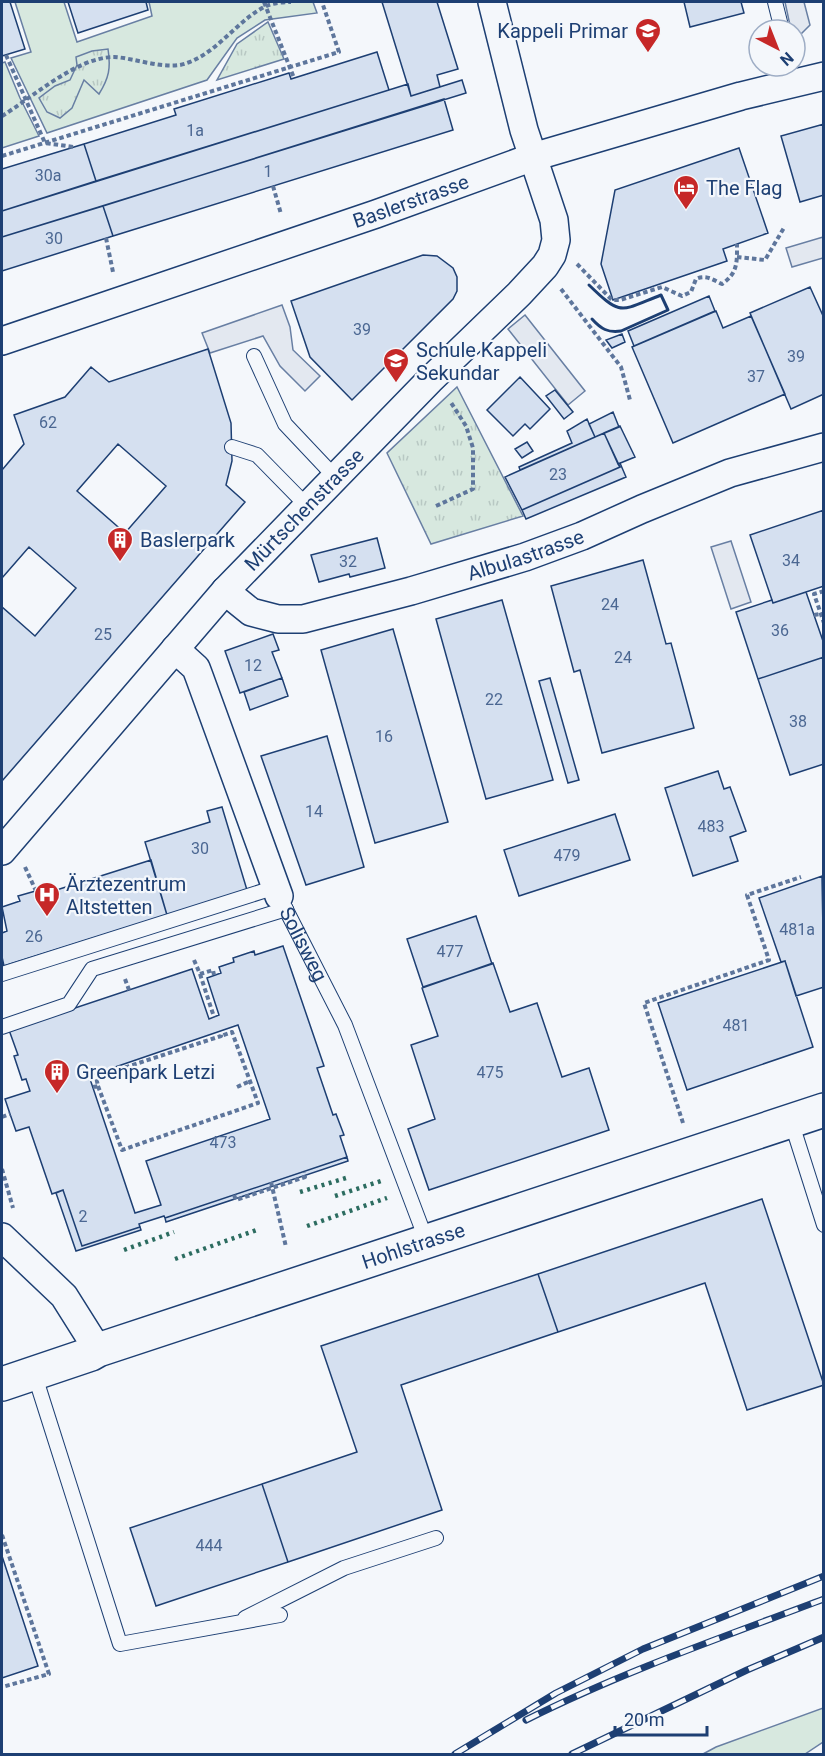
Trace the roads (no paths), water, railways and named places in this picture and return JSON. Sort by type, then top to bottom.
[{"type":"street","name":"Mürtschenstrasse","points":[[13,858],[175,649],[225,591],[525,287],[552,255],[556,240],[554,220],[524,130],[492,2]]},
{"type":"street","name":"Baslerstrasse","points":[[807,75],[824,76]]},
{"type":"street","name":"Baslerstrasse","points":[[2,341],[533,158],[741,96],[784,78]]},
{"type":"street","name":"Albulastrasse","points":[[225,591],[251,612],[278,619],[303,619],[411,591],[525,557],[582,536],[673,495],[730,473],[824,447]]},
{"type":"street","name":"Solisweg","points":[[175,649],[196,668],[280,898]]},
{"type":"street","name":"Hohlstrasse","points":[[2,1384],[98,1350],[824,1110]]},
{"type":"street","points":[[2,1237],[64,1296],[98,1350]]},
{"type":"lane","points":[[776,2],[779,18]]},
{"type":"lane","points":[[254,356],[285,424],[335,477]]},
{"type":"lane","points":[[232,447],[257,455],[307,506]]},
{"type":"lane","points":[[2,1027],[69,1004],[92,969],[187,940],[280,898]]},
{"type":"lane","points":[[2,974],[280,898]]},
{"type":"lane","name":"Solisweg","points":[[280,898],[345,1025],[427,1242]]},
{"type":"lane","points":[[791,1120],[824,1225]]},
{"type":"lane","points":[[34,1373],[120,1644],[280,1615]]},
{"type":"lane","points":[[231,1625],[344,1568],[436,1538]]},
{"type":"railway","points":[[455,1754],[556,1693],[643,1649],[824,1576]]},
{"type":"railway","points":[[526,1720],[599,1686],[824,1599]]},
{"type":"railway","points":[[572,1754],[747,1670],[824,1637]]},
{"type":"place","name":"Kappeli Primar","points":[[648,54]]},
{"type":"place","name":"The Flag","points":[[686,211]]},
{"type":"place","name":"Schule Kappeli Sekundar","points":[[396,384]]},
{"type":"place","name":"Baslerpark","points":[[120,563]]},
{"type":"place","name":"Ärztezentrum Altstetten","points":[[47,918]]},
{"type":"place","name":"Greenpark Letzi","points":[[57,1095]]}]
